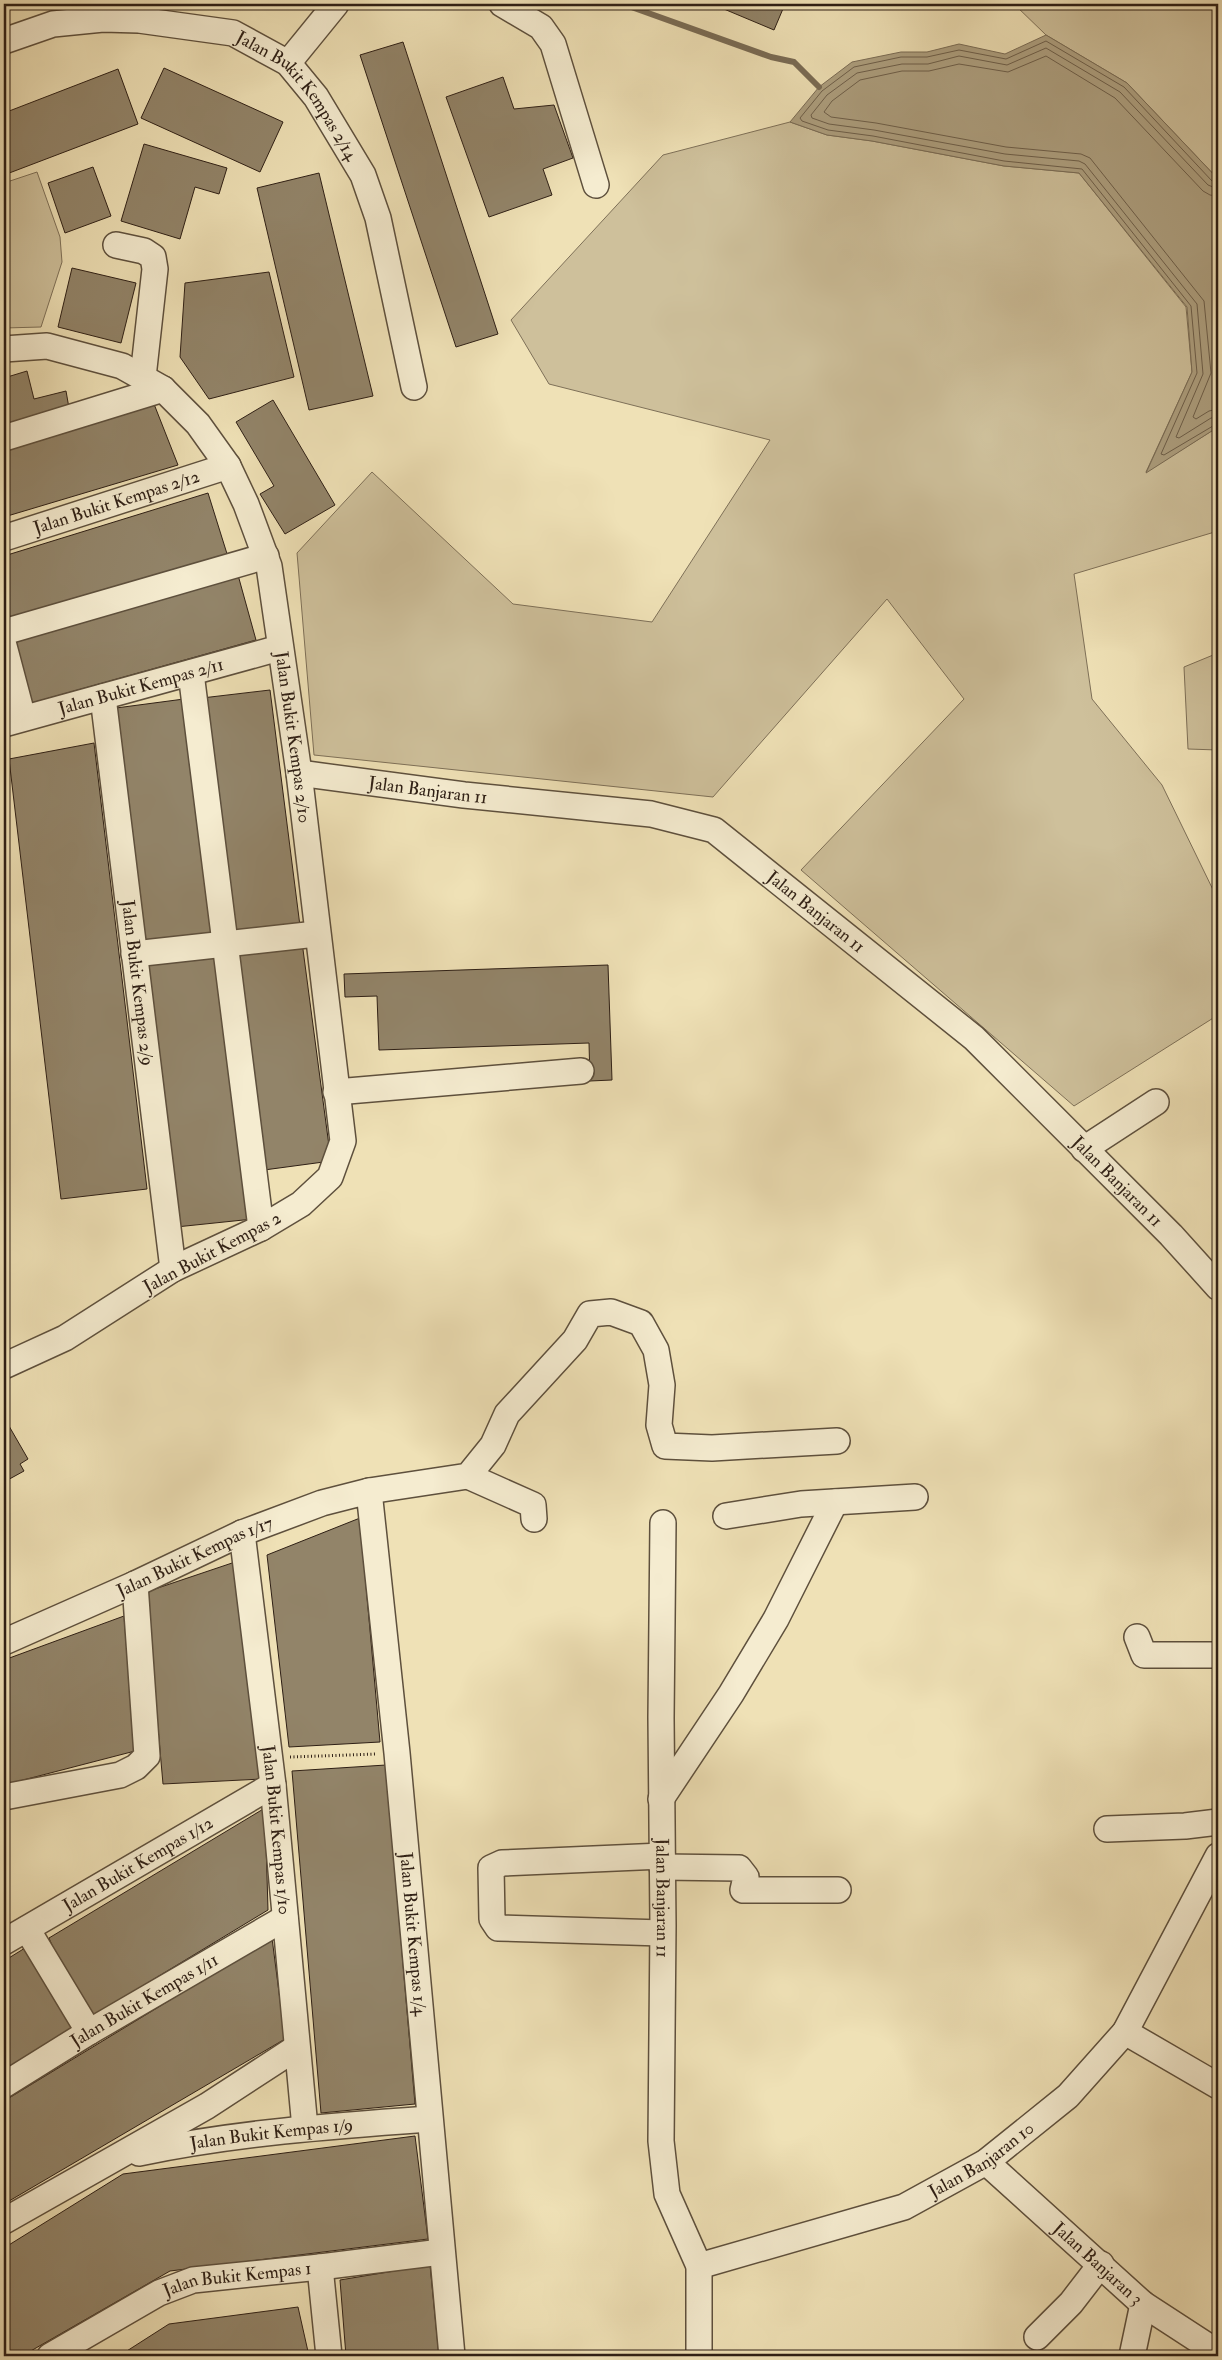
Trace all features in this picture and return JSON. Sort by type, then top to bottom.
[{"type":"street","points":[[288,63],[336,4]]},
{"type":"street","points":[[502,4],[541,27],[553,44],[596,185]]},
{"type":"street","name":"Jalan Bukit Kempas 2/14","points":[[4,41],[50,14],[139,20],[233,33],[288,63],[316,97],[363,175],[378,218],[414,387]]},
{"type":"street","points":[[4,438],[153,383],[155,269],[153,256],[144,250],[116,245]]},
{"type":"street","name":"Jalan Bukit Kempas 2/10","points":[[4,350],[47,346],[122,366],[153,383],[198,424],[228,466],[246,504],[266,556],[299,773],[316,934],[342,1142]]},
{"type":"street","name":"Jalan Bukit Kempas 2/12","points":[[4,538],[228,466]]},
{"type":"street","points":[[4,632],[266,556]]},
{"type":"street","points":[[4,646],[13,721]]},
{"type":"street","name":"Jalan Bukit Kempas 2/11","points":[[13,721],[279,648]]},
{"type":"street","points":[[191,672],[227,943],[261,1228]]},
{"type":"street","name":"Jalan Bukit Kempas 2/9","points":[[102,696],[173,1269]]},
{"type":"street","name":"Jalan Banjaran 11","points":[[299,773],[464,795],[651,814],[714,830],[974,1038],[1171,1235],[1218,1287]]},
{"type":"street","points":[[134,954],[316,934]]},
{"type":"street","points":[[336,1092],[580,1070]]},
{"type":"street","points":[[1084,1149],[1156,1102]]},
{"type":"street","name":"Jalan Bukit Kempas 2","points":[[4,1366],[65,1338],[173,1269],[261,1228],[301,1204],[330,1177],[342,1142]]},
{"type":"street","points":[[534,1519],[533,1505],[468,1476],[493,1444],[507,1414],[576,1340],[590,1314],[611,1312],[641,1323],[656,1350],[662,1385],[659,1425],[665,1446],[712,1448],[837,1441]]},
{"type":"street","name":"Jalan Bukit Kempas 1/17","points":[[4,1642],[242,1534],[322,1503],[370,1502],[468,1476]]},
{"type":"street","points":[[726,1516],[801,1504],[915,1497]]},
{"type":"street","name":"Jalan Bukit Kempas 1/4","points":[[370,1502],[397,1753],[441,2252],[452,2356]]},
{"type":"street","points":[[661,1799],[731,1694],[776,1619],[835,1502]]},
{"type":"street","name":"Jalan Banjaran 11","points":[[663,1523],[661,2141],[667,2194],[700,2266]]},
{"type":"street","name":"Jalan Bukit Kempas 1/10","points":[[242,1534],[273,1785],[296,2048],[305,2128]]},
{"type":"street","points":[[4,1797],[120,1775],[136,1767],[147,1756],[135,1584]]},
{"type":"street","points":[[1137,1637],[1144,1655],[1218,1654]]},
{"type":"street","name":"Jalan Bukit Kempas 1/12","points":[[4,1942],[273,1785]]},
{"type":"street","points":[[1107,1828],[1185,1826],[1218,1822]]},
{"type":"street","name":"Jalan Banjaran 10","points":[[700,2266],[904,2206],[986,2162],[1068,2096],[1125,2032],[1218,1856]]},
{"type":"street","points":[[662,1934],[498,1928],[492,1919],[491,1868],[502,1862],[662,1862],[739,1868],[746,1877],[743,1890],[838,1890]]},
{"type":"street","name":"Jalan Bukit Kempas 1/11","points":[[4,2085],[89,2032],[285,1918]]},
{"type":"street","points":[[27,1929],[89,2032]]},
{"type":"street","points":[[1125,2032],[1218,2085]]},
{"type":"street","name":"Jalan Bukit Kempas 1/9","points":[[4,2221],[207,2106],[296,2048]]},
{"type":"street","name":"Jalan Bukit Kempas 1/9","points":[[114,2158],[177,2145],[305,2128],[429,2119]]},
{"type":"street","name":"Jalan Banjaran 3","points":[[986,2162],[1143,2304],[1206,2345],[1217,2356]]},
{"type":"street","name":"Jalan Bukit Kempas 1","points":[[50,2356],[158,2293],[193,2280],[320,2268],[441,2252]]},
{"type":"street","points":[[1037,2338],[1070,2303],[1101,2264]]},
{"type":"street","points":[[699,2356],[700,2266]]},
{"type":"street","points":[[320,2268],[329,2356]]},
{"type":"street","points":[[1132,2356],[1143,2304]]},
{"type":"path","points":[[270,1757],[397,1753]]},
{"type":"shaded area","points":[[1014,4],[1218,4],[1218,179],[1127,83],[1046,35]]},
{"type":"shaded area","points":[[790,122],[827,135],[872,141],[1004,166],[1079,173],[1186,307],[1192,372],[1146,472],[1218,427],[1218,531],[1074,574],[1092,699],[1162,785],[1218,900],[1218,1015],[1074,1106],[801,870],[964,699],[887,599],[713,797],[314,755],[297,553],[372,472],[513,604],[652,622],[770,440],[549,384],[511,320],[663,155]]},
{"type":"shaded area","points":[[37,172],[60,237],[62,262],[41,327],[4,328],[4,183]]},
{"type":"shaded area","points":[[1218,653],[1218,750],[1188,749],[1184,667]]},
{"type":"water","points":[[1046,35],[1127,83],[1218,179],[1218,427],[1146,473],[1192,372],[1187,307],[1079,173],[1004,166],[872,141],[827,135],[790,122],[819,87],[852,62],[901,52],[927,52],[959,44],[1005,54]]},
{"type":"building","points":[[4,4],[17,4],[4,10]]},
{"type":"building","points":[[74,4],[127,4],[122,20]]},
{"type":"building","points":[[712,4],[785,4],[774,30]]},
{"type":"building","points":[[403,42],[498,334],[456,347],[360,55]]},
{"type":"building","points":[[164,68],[283,122],[260,172],[141,118]]},
{"type":"building","points":[[118,69],[138,124],[4,175],[4,113]]},
{"type":"building","points":[[503,77],[514,109],[554,105],[573,158],[543,169],[552,195],[489,217],[446,97]]},
{"type":"building","points":[[144,144],[227,168],[219,194],[195,187],[180,239],[121,221]]},
{"type":"building","points":[[93,167],[111,216],[65,233],[48,183]]},
{"type":"building","points":[[319,173],[373,396],[309,410],[257,188]]},
{"type":"building","points":[[72,268],[136,283],[121,343],[58,327]]},
{"type":"building","points":[[269,272],[294,377],[209,399],[180,357],[185,283]]},
{"type":"building","points":[[27,371],[34,399],[66,391],[69,408],[4,427],[4,378]]},
{"type":"building","points":[[273,400],[335,505],[285,534],[260,494],[274,486],[236,422]]},
{"type":"building","points":[[154,404],[178,465],[4,517],[4,451]]},
{"type":"building","points":[[208,493],[228,557],[11,624],[4,602],[4,556]]},
{"type":"building","points":[[238,575],[256,640],[28,704],[8,641]]},
{"type":"building","points":[[270,690],[300,926],[232,935],[202,698]]},
{"type":"building","points":[[184,699],[214,936],[146,945],[116,708]]},
{"type":"building","points":[[94,743],[147,1189],[61,1199],[9,759]]},
{"type":"building","points":[[302,942],[331,1161],[264,1170],[235,951]]},
{"type":"building","points":[[216,956],[253,1219],[176,1227],[148,964]]},
{"type":"building","points":[[608,965],[612,1080],[590,1081],[589,1043],[379,1050],[377,996],[345,997],[344,974]]},
{"type":"building","points":[[9,1426],[28,1459],[20,1464],[24,1471],[4,1482],[4,1429]]},
{"type":"building","points":[[360,1518],[380,1742],[289,1747],[267,1555]]},
{"type":"building","points":[[238,1561],[262,1779],[163,1784],[146,1592]]},
{"type":"building","points":[[124,1616],[135,1751],[4,1785],[4,1660]]},
{"type":"building","points":[[386,1765],[415,2104],[321,2113],[292,1771]]},
{"type":"building","points":[[265,1808],[268,1910],[83,2022],[49,1938]]},
{"type":"building","points":[[272,1938],[285,2039],[4,2204],[4,2101]]},
{"type":"building","points":[[25,1948],[76,2029],[4,2074],[4,1961]]},
{"type":"building","points":[[415,2136],[428,2239],[170,2271],[22,2356],[4,2356],[4,2248],[123,2174]]},
{"type":"building","points":[[430,2265],[439,2356],[346,2356],[340,2280]]},
{"type":"building","points":[[298,2307],[309,2356],[119,2356],[169,2324]]},
{"type":"waterway","points":[[623,4],[771,57],[794,62],[819,87]]}]
